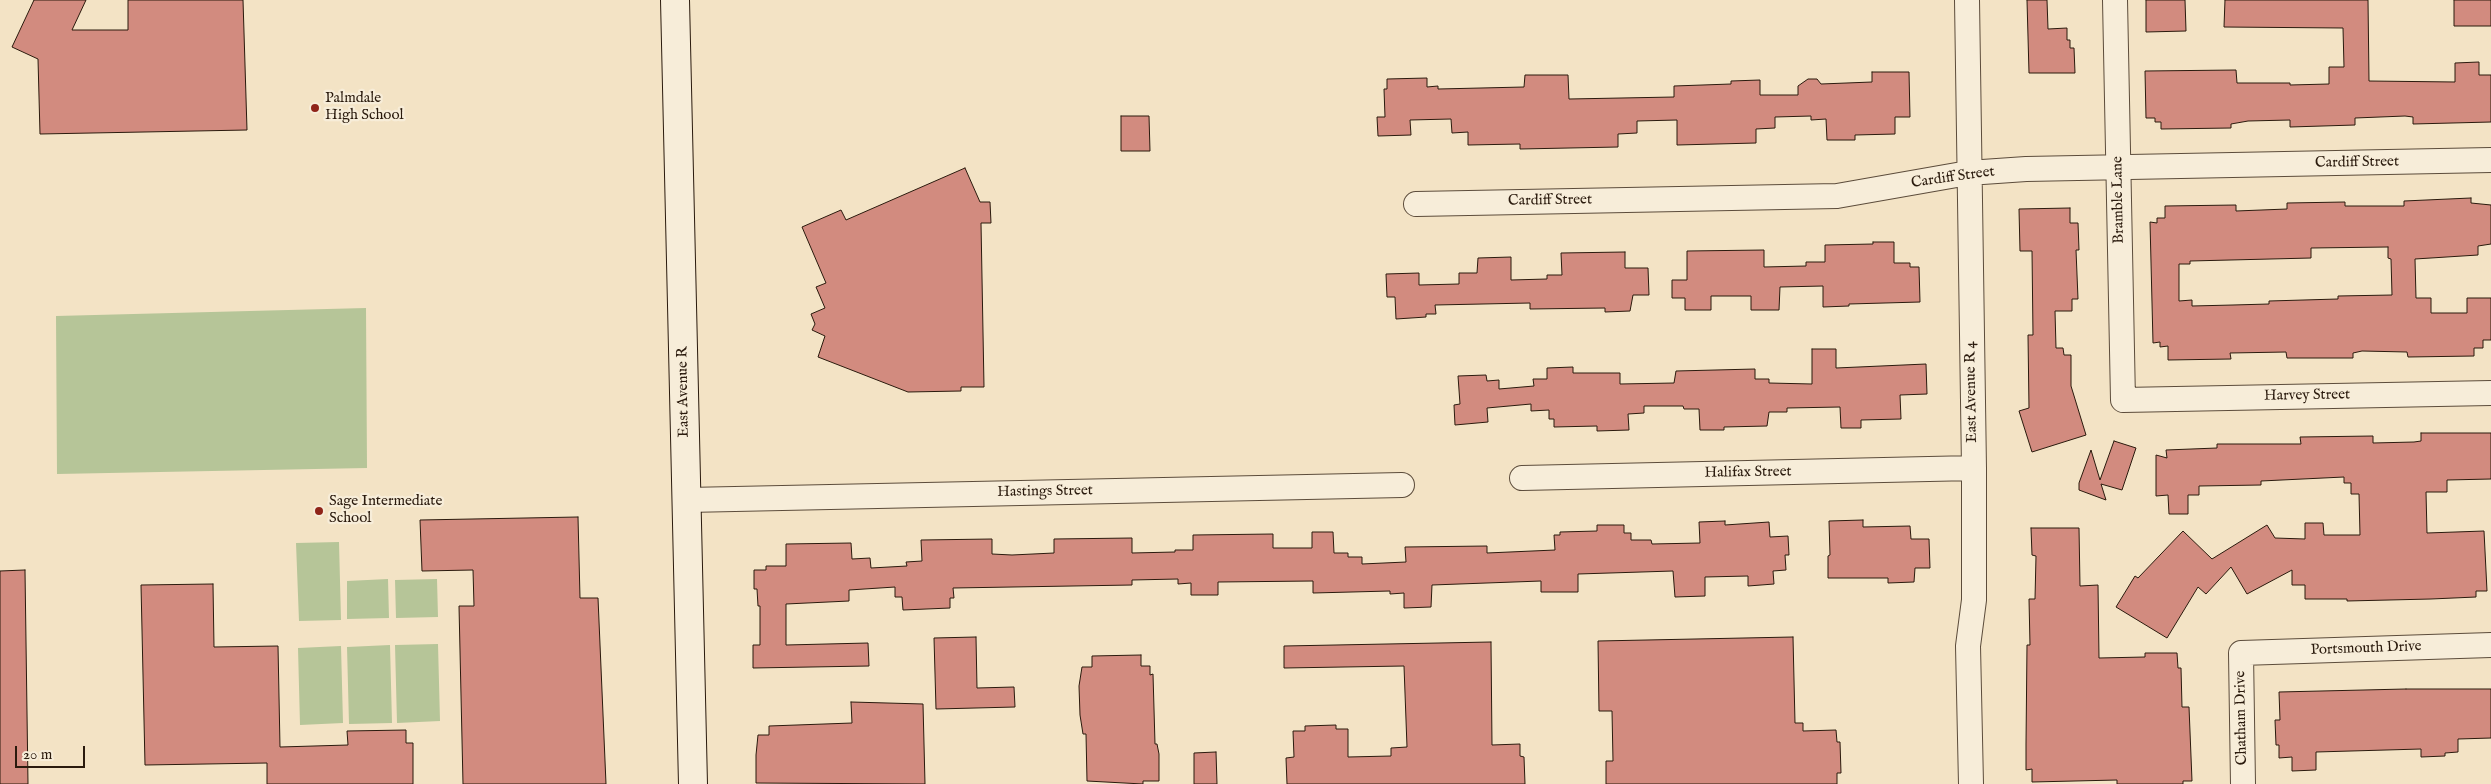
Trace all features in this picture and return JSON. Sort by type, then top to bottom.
[{"type":"main road","name":"East Avenue R","points":[[675,0],[693,784]]},
{"type":"street","name":"East Avenue R 4","points":[[1967,0],[1968,174],[1974,468],[1974,600],[1968,646],[1972,784]]},
{"type":"street","name":"Bramble Lane","points":[[2115,0],[2124,400]]},
{"type":"street","name":"Cardiff Street","points":[[1416,204],[1837,196],[1968,174],[2026,169],[2491,160]]},
{"type":"street","name":"Harvey Street","points":[[2124,400],[2491,393]]},
{"type":"street","name":"Halifax Street","points":[[1522,478],[1974,468]]},
{"type":"street","name":"Hastings Street","points":[[687,500],[1402,485]]},
{"type":"street","name":"Portsmouth Drive","points":[[2242,653],[2491,645]]},
{"type":"street","name":"Chatham Drive","points":[[2242,653],[2243,784]]},
{"type":"green space","points":[[366,308],[367,468],[57,474],[56,316]]},
{"type":"green space","points":[[339,542],[341,620],[299,621],[296,543]]},
{"type":"green space","points":[[388,579],[389,618],[347,619],[347,581]]},
{"type":"green space","points":[[437,579],[438,617],[396,618],[395,580]]},
{"type":"green space","points":[[438,644],[440,721],[397,723],[395,645]]},
{"type":"green space","points":[[390,645],[392,723],[349,724],[347,647]]},
{"type":"green space","points":[[341,646],[343,723],[300,725],[298,648]]},
{"type":"building","points":[[34,0],[86,0],[72,30],[128,30],[128,0],[243,0],[247,130],[40,134],[38,59],[12,47]]},
{"type":"building","points":[[2027,0],[2047,0],[2048,29],[2067,28],[2067,40],[2070,40],[2070,48],[2074,48],[2075,73],[2029,73]]},
{"type":"building","points":[[2146,0],[2185,0],[2186,31],[2146,32]]},
{"type":"building","points":[[2225,0],[2368,0],[2369,81],[2455,82],[2455,63],[2479,62],[2479,75],[2491,75],[2491,122],[2413,124],[2413,117],[2405,116],[2355,118],[2355,125],[2290,127],[2290,120],[2248,121],[2231,124],[2231,128],[2161,129],[2161,122],[2155,122],[2155,118],[2146,118],[2145,71],[2236,70],[2237,83],[2290,83],[2290,85],[2329,84],[2329,67],[2344,67],[2343,28],[2224,27]]},
{"type":"building","points":[[2454,0],[2491,0],[2491,26],[2454,26]]},
{"type":"building","points":[[1872,72],[1909,72],[1910,117],[1895,117],[1895,134],[1855,135],[1855,140],[1827,140],[1826,119],[1811,120],[1811,116],[1775,117],[1775,128],[1756,129],[1756,143],[1677,145],[1677,120],[1637,121],[1637,133],[1618,134],[1618,147],[1520,149],[1520,144],[1468,145],[1468,132],[1452,133],[1451,119],[1410,120],[1411,135],[1378,136],[1377,117],[1385,117],[1384,89],[1387,89],[1387,79],[1427,78],[1427,87],[1438,86],[1438,89],[1524,87],[1525,75],[1568,75],[1569,99],[1674,97],[1674,86],[1731,84],[1731,81],[1760,80],[1760,95],[1798,95],[1798,86],[1808,79],[1817,79],[1821,84],[1872,82]]},
{"type":"building","points":[[1121,116],[1149,116],[1150,151],[1121,151]]},
{"type":"building","points":[[965,168],[980,202],[990,202],[991,223],[981,223],[984,387],[961,387],[961,391],[908,392],[818,357],[825,336],[812,330],[815,324],[811,314],[825,308],[816,287],[826,283],[802,227],[841,210],[846,220]]},
{"type":"building","points":[[2471,198],[2471,203],[2491,205],[2491,244],[2478,246],[2478,255],[2415,259],[2416,298],[2431,298],[2431,313],[2467,313],[2467,298],[2491,298],[2491,340],[2483,340],[2483,348],[2474,348],[2474,356],[2408,357],[2407,352],[2362,351],[2353,353],[2353,358],[2287,358],[2286,352],[2230,353],[2231,359],[2168,360],[2168,346],[2160,347],[2160,342],[2153,343],[2150,222],[2157,223],[2157,218],[2165,218],[2165,206],[2236,205],[2236,211],[2287,209],[2287,203],[2345,202],[2345,206],[2404,206],[2404,201]],"holes":[[[2388,247],[2388,258],[2391,259],[2392,295],[2338,296],[2338,299],[2269,301],[2269,304],[2192,306],[2192,300],[2179,301],[2179,264],[2190,264],[2190,261],[2311,258],[2311,248]]]},
{"type":"building","points":[[2070,208],[2070,223],[2078,223],[2079,250],[2076,250],[2078,299],[2072,299],[2072,311],[2055,311],[2056,348],[2063,348],[2064,355],[2071,355],[2071,386],[2086,435],[2032,452],[2019,411],[2029,408],[2028,335],[2033,335],[2032,251],[2020,251],[2019,209]]},
{"type":"building","points":[[1873,242],[1894,242],[1894,263],[1910,263],[1910,267],[1919,267],[1920,302],[1849,304],[1849,306],[1823,307],[1823,286],[1780,287],[1779,310],[1751,310],[1751,296],[1711,296],[1711,310],[1685,310],[1685,298],[1672,298],[1672,280],[1687,280],[1687,251],[1764,250],[1764,267],[1806,266],[1806,262],[1825,262],[1825,245],[1873,244]]},
{"type":"building","points":[[1625,252],[1625,268],[1648,268],[1649,295],[1633,295],[1630,311],[1605,312],[1605,308],[1530,309],[1530,303],[1435,305],[1436,314],[1426,314],[1426,317],[1396,319],[1395,297],[1387,297],[1386,274],[1419,273],[1419,285],[1459,284],[1459,273],[1477,273],[1478,258],[1511,257],[1511,280],[1547,279],[1547,275],[1562,275],[1561,253]]},
{"type":"building","points":[[1812,349],[1836,349],[1836,368],[1926,364],[1927,394],[1900,395],[1901,419],[1861,420],[1861,428],[1841,428],[1840,407],[1787,408],[1787,412],[1769,412],[1767,426],[1724,427],[1724,430],[1700,430],[1699,409],[1684,409],[1683,406],[1644,406],[1644,413],[1628,414],[1629,430],[1597,431],[1597,426],[1554,427],[1554,419],[1549,419],[1549,410],[1531,411],[1531,404],[1487,408],[1488,422],[1455,425],[1454,405],[1460,404],[1458,376],[1486,375],[1487,381],[1499,380],[1499,389],[1534,386],[1533,379],[1547,379],[1547,368],[1573,367],[1573,373],[1620,373],[1620,384],[1674,383],[1676,371],[1755,369],[1755,379],[1769,379],[1769,383],[1812,384]]},
{"type":"building","points":[[2421,433],[2491,433],[2491,479],[2447,480],[2447,492],[2426,492],[2427,533],[2484,531],[2487,591],[2476,591],[2476,597],[2431,599],[2347,601],[2347,599],[2305,599],[2305,585],[2292,585],[2292,570],[2247,594],[2231,567],[2206,594],[2198,587],[2167,638],[2116,607],[2135,576],[2138,578],[2183,531],[2212,559],[2267,525],[2275,538],[2305,539],[2305,523],[2323,523],[2324,535],[2360,535],[2359,494],[2351,494],[2351,483],[2344,483],[2344,477],[2261,481],[2261,485],[2199,486],[2199,495],[2188,495],[2188,514],[2169,514],[2168,495],[2156,496],[2156,455],[2167,458],[2166,450],[2217,448],[2217,444],[2301,444],[2300,437],[2373,436],[2373,443],[2414,442],[2421,441]]},
{"type":"building","points":[[2114,441],[2136,448],[2122,490],[2101,484],[2106,500],[2079,490],[2079,483],[2091,450],[2100,480]]},
{"type":"building","points":[[578,517],[580,598],[598,598],[606,784],[463,784],[459,606],[474,606],[473,570],[422,571],[420,520]]},
{"type":"building","points":[[1863,520],[1863,527],[1910,526],[1911,539],[1929,539],[1930,568],[1915,568],[1914,582],[1888,583],[1888,578],[1828,578],[1828,556],[1830,555],[1829,521]]},
{"type":"building","points":[[1725,521],[1725,525],[1769,522],[1770,537],[1788,536],[1789,555],[1785,555],[1786,570],[1773,571],[1774,584],[1748,586],[1748,576],[1705,577],[1705,596],[1675,597],[1673,571],[1578,574],[1578,592],[1541,592],[1541,581],[1432,585],[1431,607],[1404,608],[1404,593],[1390,594],[1390,591],[1313,593],[1313,581],[1218,582],[1218,595],[1191,595],[1191,583],[1178,584],[1178,579],[1132,580],[1132,585],[953,588],[954,598],[950,598],[950,608],[903,610],[902,597],[895,597],[895,587],[849,590],[849,601],[786,604],[786,645],[868,643],[869,666],[753,668],[753,645],[760,645],[760,606],[758,606],[757,589],[754,589],[754,570],[766,570],[766,566],[786,566],[786,544],[851,543],[852,559],[870,558],[871,568],[907,566],[906,562],[922,561],[921,540],[992,539],[992,554],[1012,555],[1054,553],[1054,539],[1132,538],[1132,553],[1193,550],[1193,535],[1273,534],[1273,548],[1312,548],[1312,532],[1333,532],[1334,553],[1348,553],[1348,557],[1362,557],[1362,564],[1406,562],[1405,547],[1487,546],[1487,553],[1555,550],[1554,535],[1560,535],[1560,532],[1597,531],[1597,525],[1624,525],[1624,533],[1631,533],[1631,540],[1651,540],[1652,544],[1700,543],[1699,522]]},
{"type":"building","points":[[2031,528],[2079,528],[2080,586],[2098,585],[2099,658],[2145,657],[2145,653],[2177,653],[2178,668],[2181,668],[2182,707],[2189,707],[2192,781],[2183,781],[2183,784],[2117,784],[2117,780],[2032,782],[2032,769],[2026,770],[2027,645],[2030,645],[2029,599],[2035,599],[2036,556],[2032,555]]},
{"type":"building","points":[[25,570],[28,784],[0,784],[0,571]]},
{"type":"building","points":[[213,584],[214,647],[278,646],[280,747],[348,745],[347,731],[406,730],[406,743],[413,743],[413,784],[267,784],[267,763],[145,765],[141,585]]},
{"type":"building","points":[[976,637],[977,688],[1014,687],[1015,707],[936,709],[934,638]]},
{"type":"building","points":[[1793,637],[1795,723],[1803,723],[1803,731],[1836,730],[1837,742],[1840,742],[1841,773],[1837,773],[1837,784],[1606,784],[1606,761],[1613,761],[1612,711],[1599,711],[1598,641]]},
{"type":"building","points":[[1491,642],[1492,745],[1520,744],[1520,756],[1524,757],[1525,784],[1287,784],[1286,758],[1294,757],[1293,731],[1305,731],[1305,726],[1336,725],[1336,729],[1348,729],[1348,757],[1391,756],[1391,748],[1407,747],[1404,666],[1284,668],[1284,646]]},
{"type":"building","points":[[1141,655],[1141,666],[1150,666],[1150,675],[1153,674],[1155,744],[1157,744],[1159,754],[1159,781],[1143,781],[1143,784],[1087,781],[1086,734],[1083,734],[1080,715],[1079,686],[1082,667],[1092,667],[1092,656]]},
{"type":"building","points":[[2491,689],[2491,738],[2458,739],[2458,752],[2445,753],[2445,756],[2421,757],[2421,749],[2316,752],[2316,770],[2292,771],[2292,757],[2279,758],[2279,745],[2276,745],[2275,720],[2280,720],[2279,692]]},
{"type":"building","points":[[851,702],[923,704],[925,784],[756,783],[758,735],[769,735],[769,726],[852,723]]},
{"type":"building","points":[[1216,752],[1217,784],[1194,784],[1194,753]]},
{"type":"place","name":"Palmdale High School","points":[[315,108]]},
{"type":"place","name":"Sage Intermediate School","points":[[319,511]]}]
